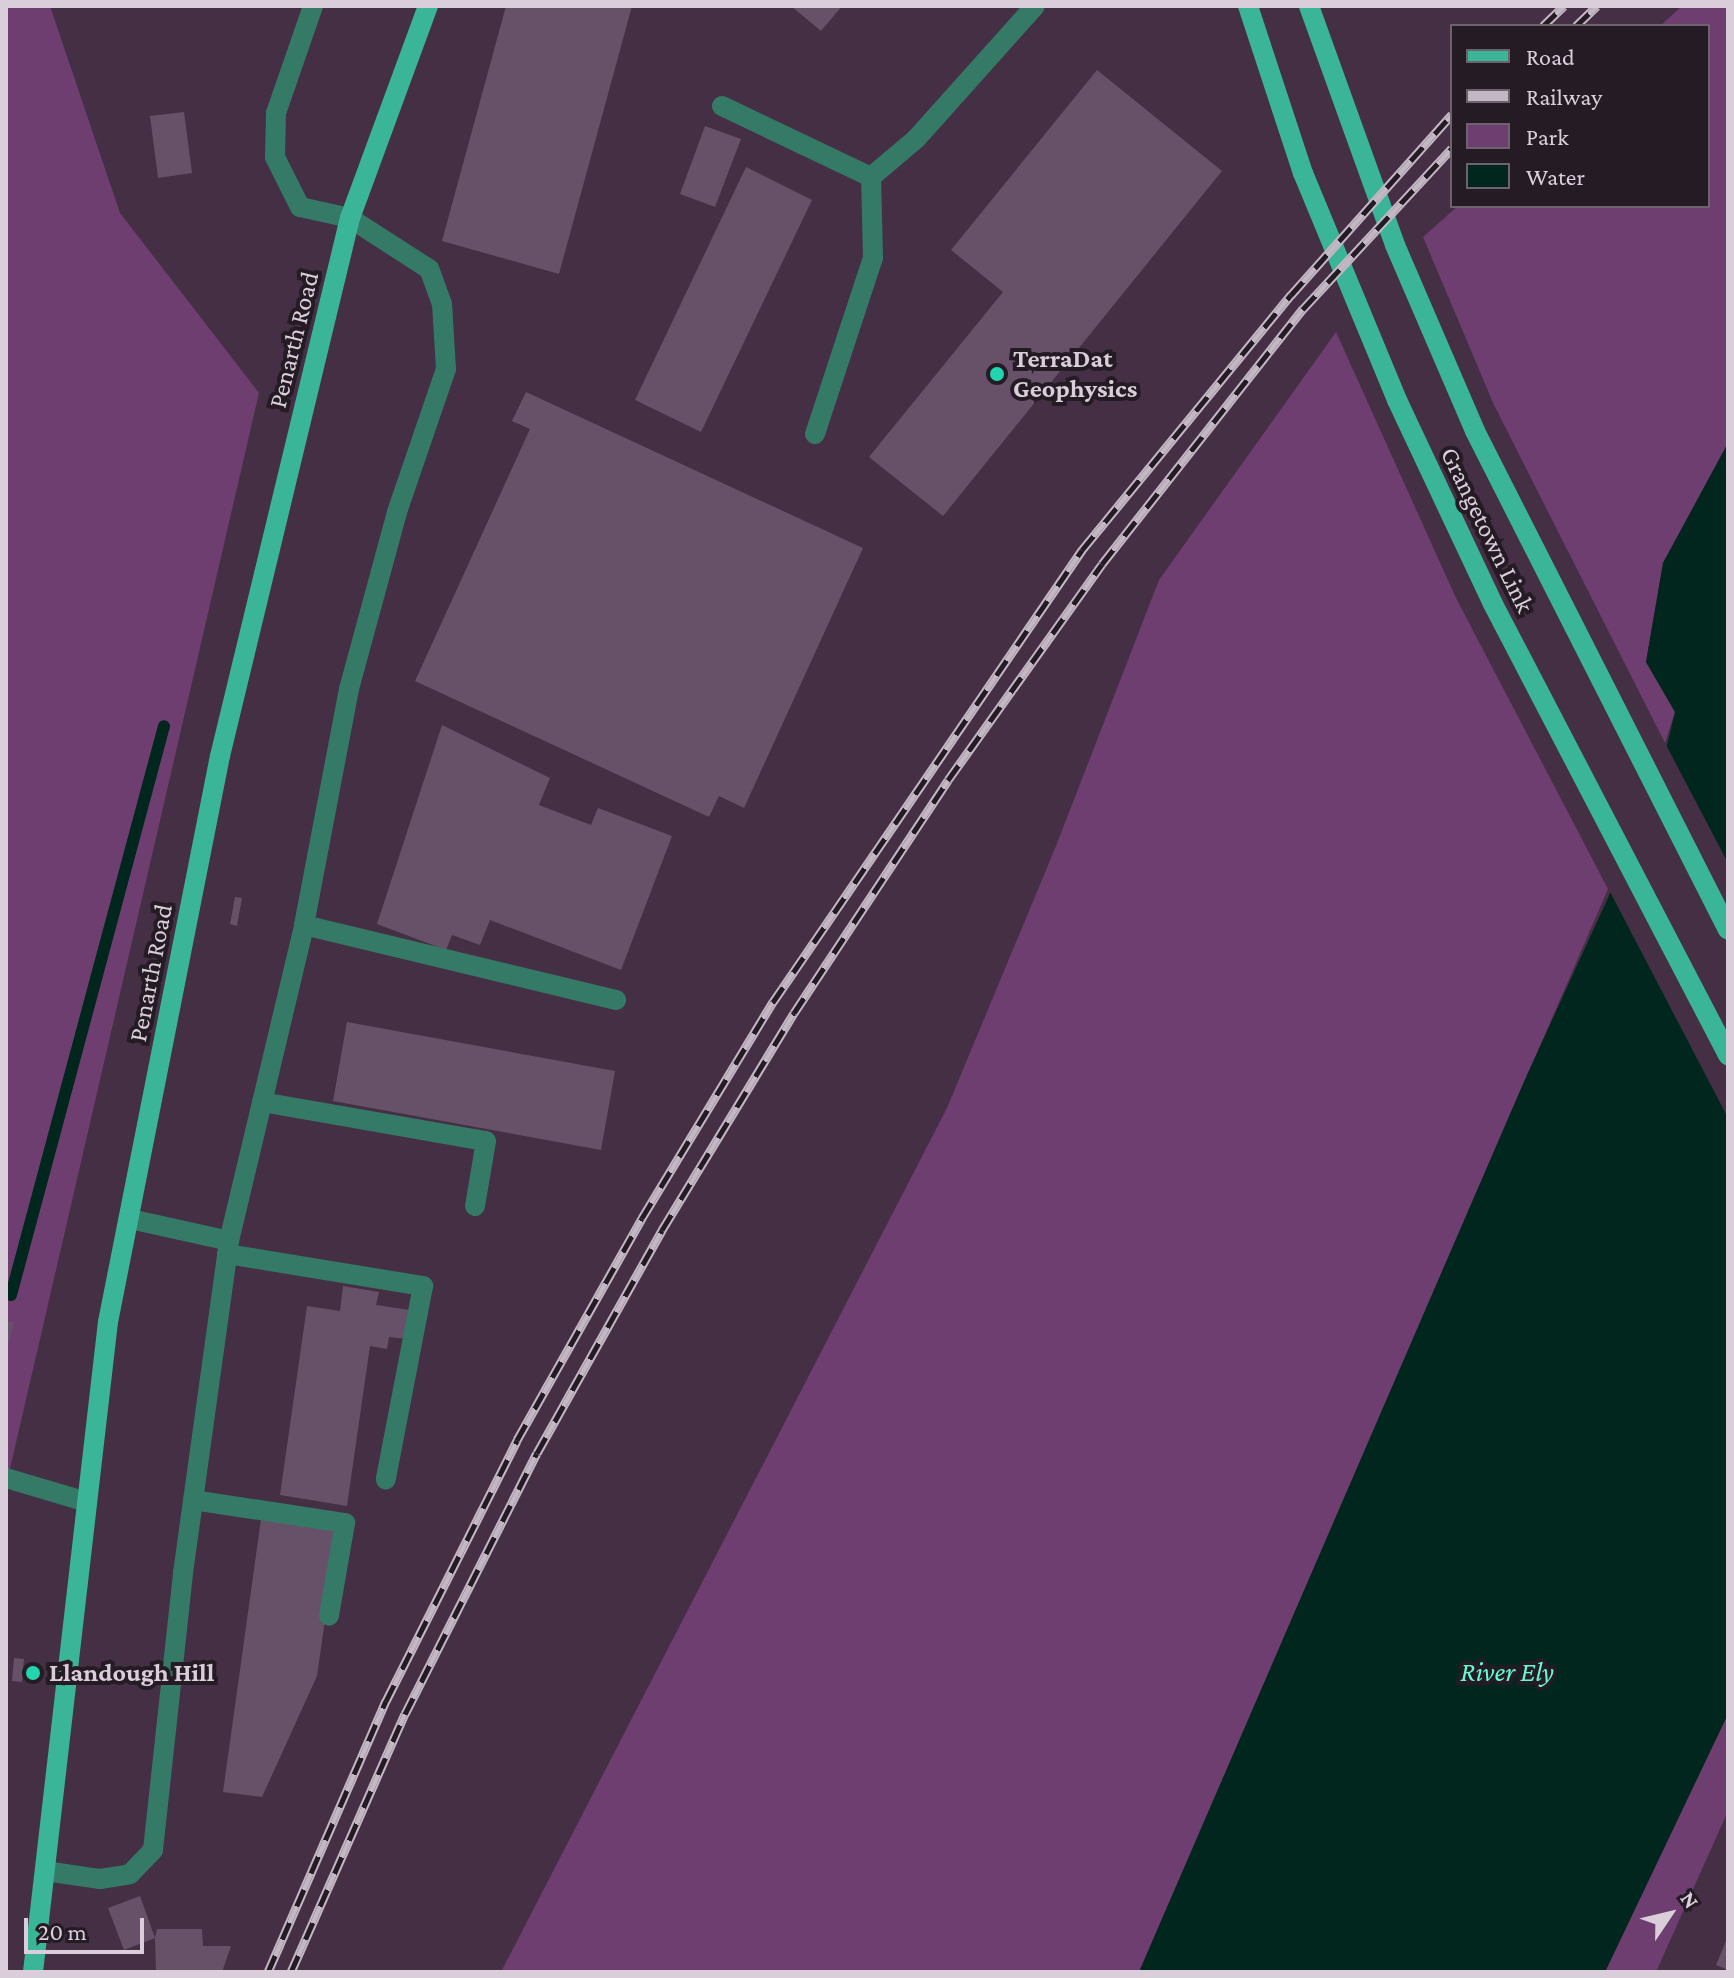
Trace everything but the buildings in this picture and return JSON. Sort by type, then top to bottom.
[{"type":"main road","name":"Penarth Road","points":[[33,1972],[108,1322],[220,756],[350,218],[428,6]]},
{"type":"main road","name":"Grangetown Link","points":[[1248,6],[1303,173],[1397,400],[1493,604],[1728,1055]]},
{"type":"main road","name":"Grangetown Link","points":[[1309,6],[1395,245],[1469,417],[1728,930]]},
{"type":"street","points":[[45,1871],[100,1879],[130,1874],[153,1850],[193,1500],[228,1247],[304,925],[349,689],[397,512],[446,369],[442,304],[429,269],[350,218],[300,207],[275,157],[276,113],[313,6]]},
{"type":"street","points":[[871,177],[916,139],[1035,6]]},
{"type":"street","points":[[722,106],[871,177]]},
{"type":"street","points":[[815,434],[873,258],[871,177]]},
{"type":"street","points":[[304,925],[616,1000]]},
{"type":"street","points":[[262,1102],[486,1141],[475,1206]]},
{"type":"street","points":[[130,1219],[228,1247],[423,1286],[386,1479]]},
{"type":"street","points":[[6,1478],[87,1502]]},
{"type":"street","points":[[193,1500],[345,1523],[329,1616]]},
{"type":"green space","points":[[6,6],[50,6],[120,213],[259,393],[6,1486]]},
{"type":"green space","points":[[1682,6],[1728,6],[1728,443],[1663,563],[1646,662],[1675,712],[1665,743],[1494,405],[1423,237],[1456,208],[1710,208],[1710,24],[1662,24]]},
{"type":"green space","points":[[1336,332],[1456,598],[1608,889],[1139,1972],[501,1972],[947,1108],[1056,846],[1159,580]]},
{"type":"green space","points":[[1728,1714],[1728,1811],[1656,1972],[1605,1972]]},
{"type":"water","name":"River Ely","points":[[1728,443],[1728,1714],[1605,1972],[1139,1972],[1526,1077],[1655,795],[1675,712],[1646,662],[1663,563]]},
{"type":"pier","points":[[1664,741],[1728,863],[1728,1118],[1608,888],[1651,794]]},
{"type":"waterway","points":[[11,1295],[164,726]]},
{"type":"railway","points":[[1545,24],[1564,6]]},
{"type":"railway","points":[[1578,24],[1597,6]]},
{"type":"railway","points":[[268,1972],[386,1701],[517,1440],[642,1218],[773,1002],[1082,550],[1291,295],[1450,116]]},
{"type":"railway","points":[[291,1972],[405,1714],[537,1453],[662,1230],[794,1013],[948,780],[1102,564],[1303,309],[1450,150]]},
{"type":"place","name":"TerraDat Geophysics","points":[[997,374]]},
{"type":"place","name":"Llandough Hill","points":[[33,1673]]}]
